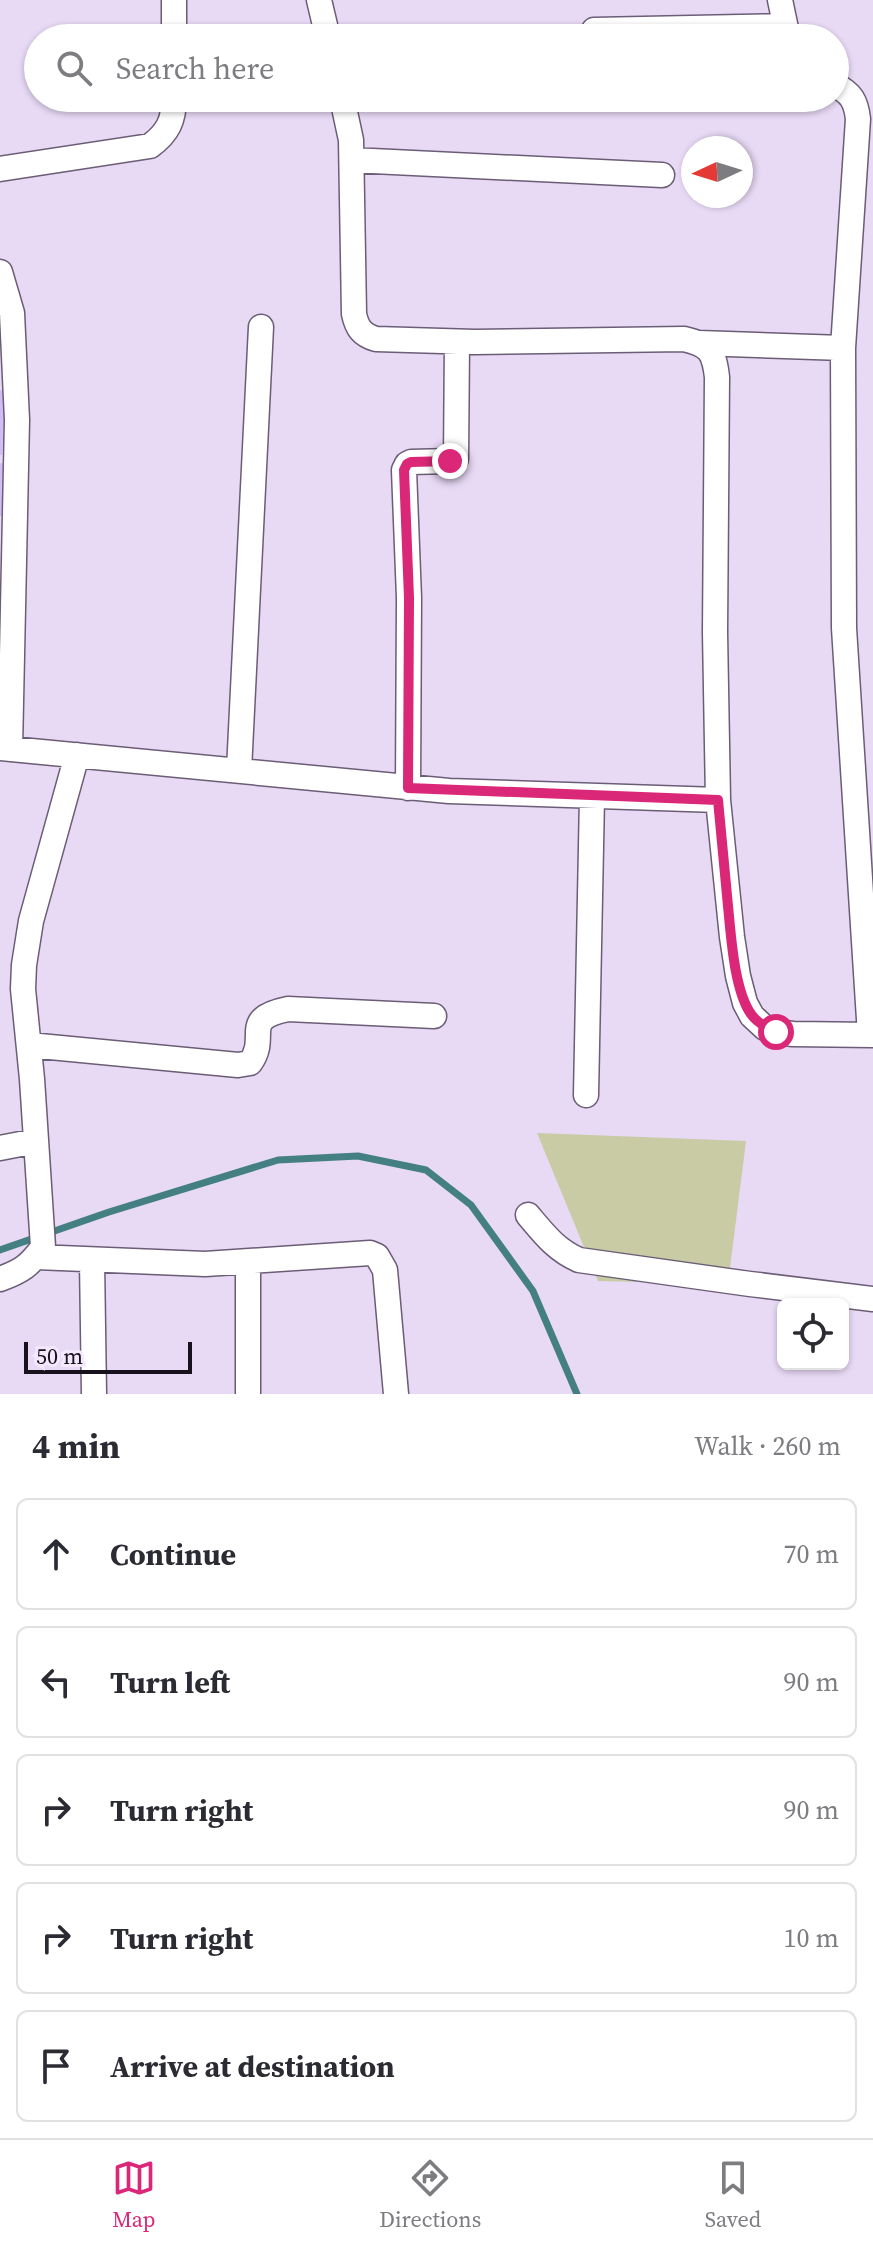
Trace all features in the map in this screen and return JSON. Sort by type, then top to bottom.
[{"type":"street","points":[[174,0],[174,24]]},
{"type":"street","points":[[319,0],[325,24]]},
{"type":"street","points":[[780,0],[785,24]]},
{"type":"street","points":[[699,343],[709,350],[715,360],[717,377],[715,632],[718,800],[736,963],[745,1003],[752,1016],[765,1028],[776,1032],[872,1035],[844,628],[843,348],[858,119],[856,103],[849,92]]},
{"type":"street","points":[[0,169],[150,146],[163,136],[173,112]]},
{"type":"street","points":[[345,112],[352,160],[354,314],[357,327],[366,336],[457,342],[684,339],[699,343],[843,348]]},
{"type":"street","points":[[352,160],[662,175]]},
{"type":"street","points":[[0,272],[12,313],[17,420],[5,748],[408,788],[718,800]]},
{"type":"street","points":[[239,770],[261,327]]},
{"type":"street","points":[[408,788],[409,598],[404,470],[411,462],[456,459],[457,342]]},
{"type":"street","points":[[0,1279],[29,1265],[39,1252],[40,1200],[23,989],[31,921],[77,755]]},
{"type":"street","points":[[586,1095],[592,797]]},
{"type":"street","points":[[29,1045],[238,1065],[250,1063],[255,1057],[258,1052],[257,1029],[261,1019],[272,1012],[288,1009],[434,1016]]},
{"type":"street","points":[[0,1148],[36,1141]]},
{"type":"street","points":[[528,1215],[553,1245],[579,1260],[873,1299]]},
{"type":"street","points":[[39,1252],[92,1261],[205,1264],[370,1253],[377,1256],[385,1270],[396,1394]]},
{"type":"street","points":[[92,1261],[94,1394]]},
{"type":"street","points":[[248,1262],[248,1394]]},
{"type":"green space","points":[[537,1133],[746,1141],[728,1284],[598,1281]]},
{"type":"building","points":[[0,390],[6,391],[2,455],[0,455]]},
{"type":"building","points":[[0,463],[7,464],[3,516],[0,516]]},
{"type":"waterway","points":[[0,1250],[109,1212],[278,1160],[358,1156],[426,1170],[471,1205],[533,1291],[577,1394]]},
{"type":"route","points":[[450,461],[411,462],[404,470],[409,598],[408,788],[718,800],[738,976],[752,1016],[765,1028],[776,1032]]}]
